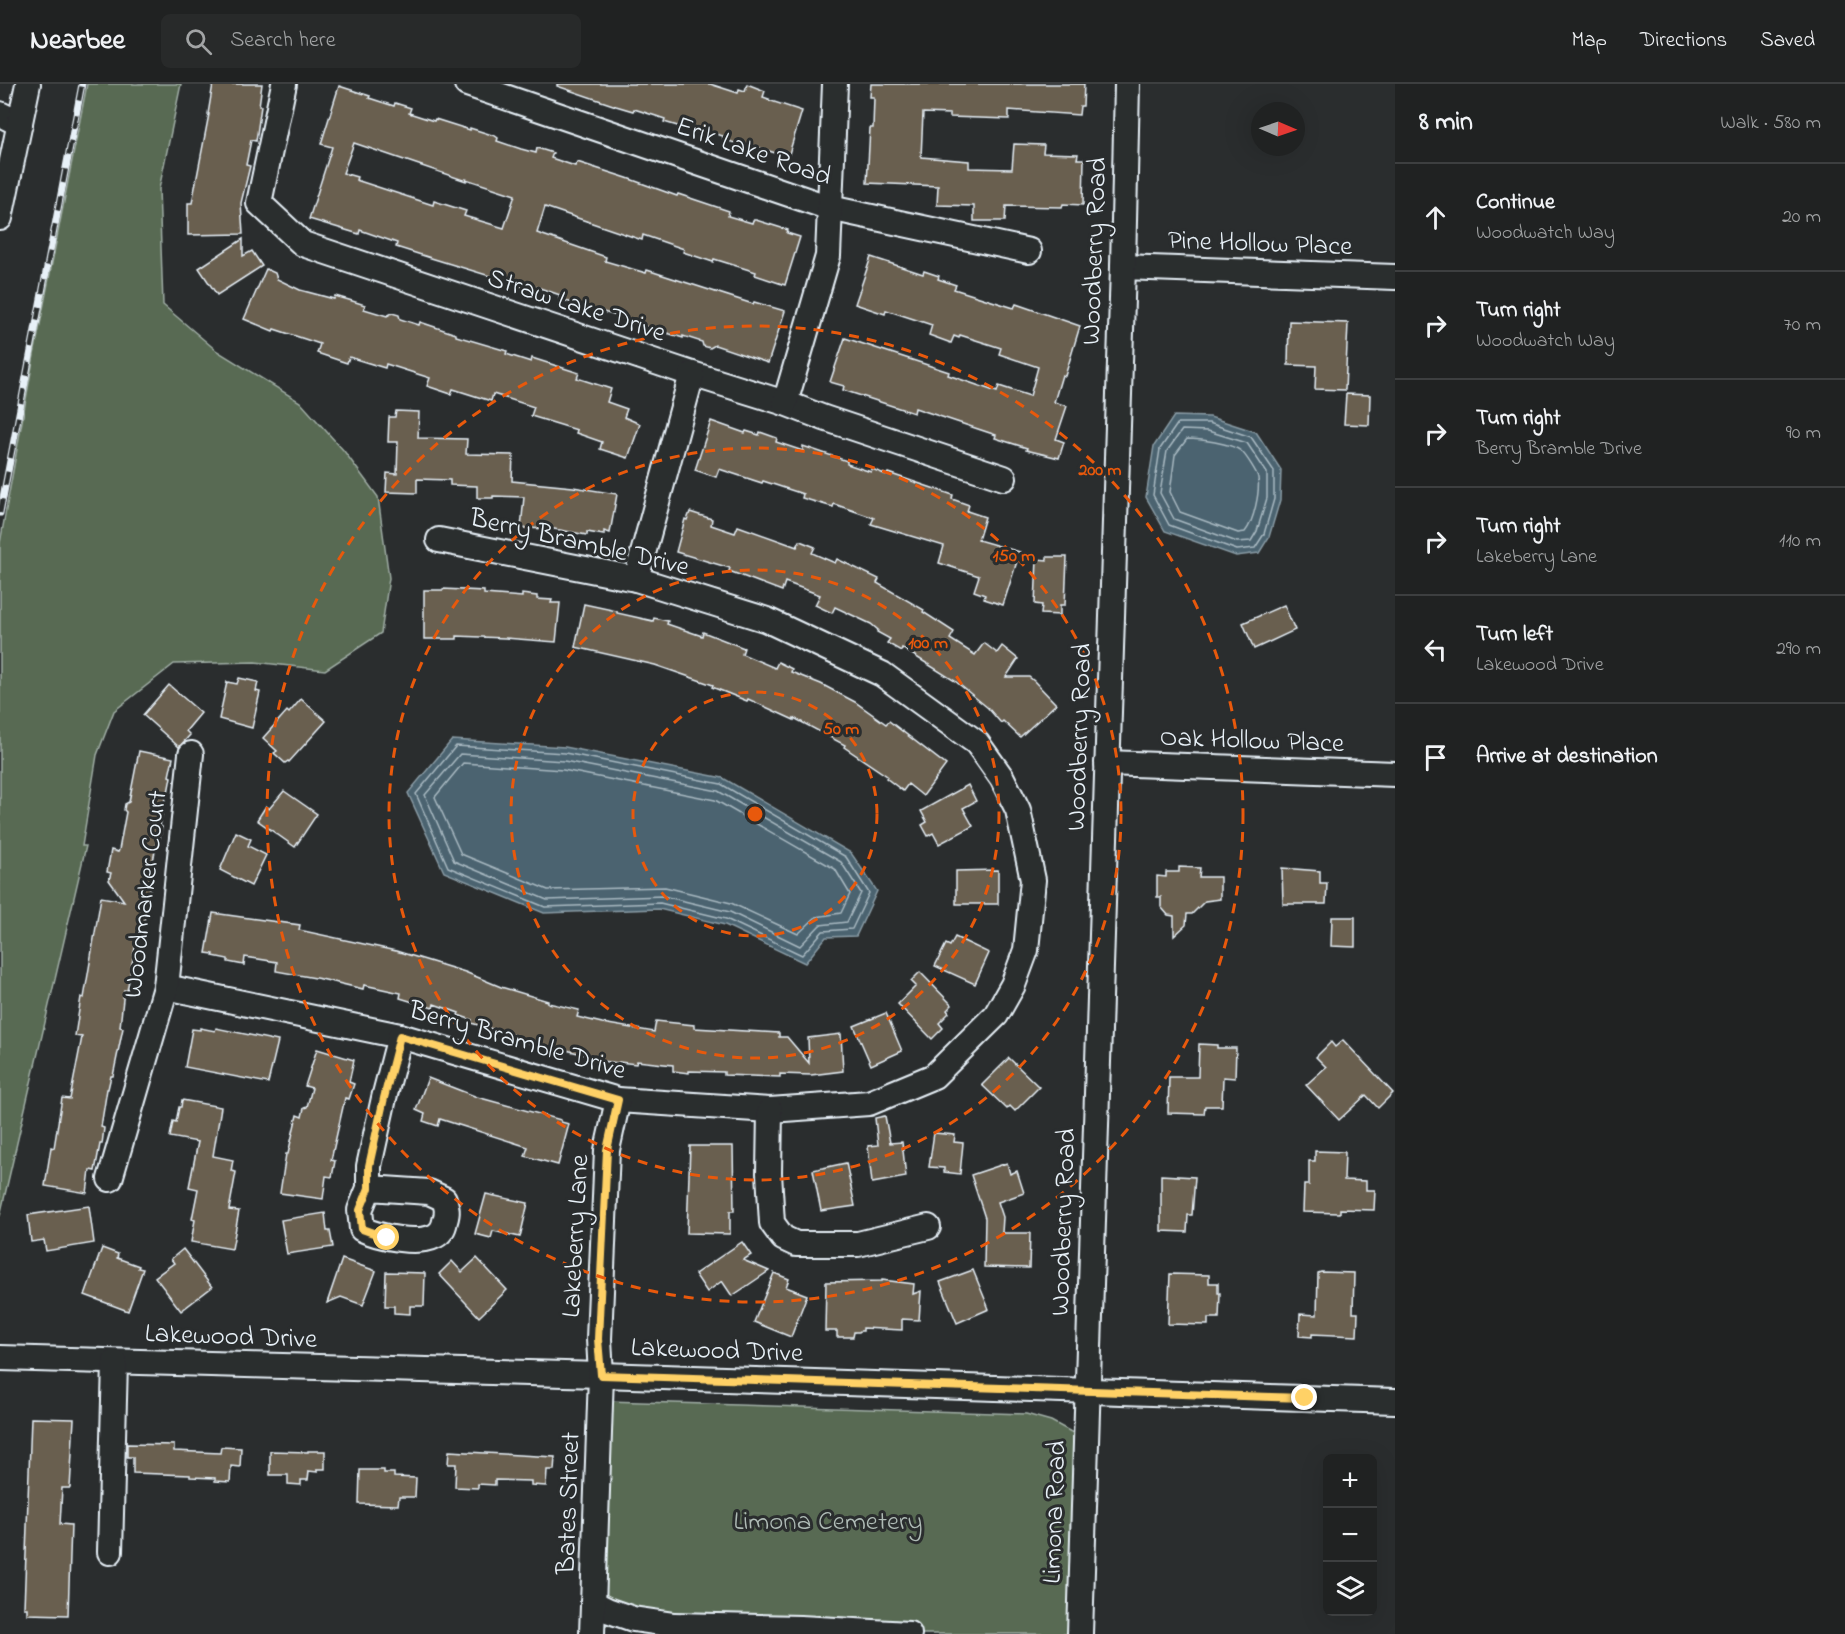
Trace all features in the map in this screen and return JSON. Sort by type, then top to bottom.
[{"type":"street","points":[[0,218],[9,129],[28,84]]},
{"type":"street","name":"Straw Lake Drive","points":[[284,84],[260,203],[303,244],[1004,478]]},
{"type":"street","name":"Erik Lake Road","points":[[467,84],[830,208],[1029,251]]},
{"type":"street","points":[[785,403],[828,256],[835,84]]},
{"type":"street","name":"Woodberry Road","points":[[1087,1391],[1127,84]]},
{"type":"street","name":"Pine Hollow Place","points":[[1123,267],[1395,277]]},
{"type":"street","points":[[636,579],[692,374]]},
{"type":"street","name":"Berry Bramble Drive","points":[[166,987],[400,1036],[618,1100],[770,1110],[869,1103],[934,1076],[996,1015],[1013,985],[1026,950],[1033,880],[1018,810],[1002,778],[977,743],[882,674],[767,620],[636,579],[439,540]]},
{"type":"street","name":"Woodmarker Court","points":[[110,1179],[166,987],[191,754]]},
{"type":"street","name":"Oak Hollow Place","points":[[1107,763],[1395,774]]},
{"type":"street","points":[[369,1188],[369,1166],[400,1036]]},
{"type":"street","name":"Lakeberry Lane","points":[[601,1375],[598,1339],[607,1150],[618,1100]]},
{"type":"street","points":[[770,1110],[769,1173],[772,1223],[783,1238],[796,1244],[858,1244],[928,1227]]},
{"type":"street","name":"Lakewood Drive","points":[[0,1358],[1395,1401]]},
{"type":"street","points":[[110,1552],[115,1362]]},
{"type":"street","name":"Bates Street","points":[[592,1634],[601,1375]]},
{"type":"street","name":"Limona Road","points":[[1080,1634],[1087,1391]]},
{"type":"street","points":[[593,1603],[633,1619],[674,1625],[801,1628],[909,1634]]},
{"type":"green space","points":[[87,84],[181,84],[159,189],[163,305],[217,351],[300,402],[344,451],[378,497],[389,578],[381,633],[325,670],[255,662],[174,664],[114,711],[97,755],[82,846],[86,846],[0,1216],[0,543]]},
{"type":"green space","name":"Limona Cemetery","points":[[607,1401],[1026,1414],[1051,1421],[1073,1433],[1071,1634],[830,1634],[600,1625]]},
{"type":"water","points":[[1174,416],[1210,417],[1256,432],[1281,470],[1280,500],[1269,537],[1259,553],[1236,556],[1165,531],[1146,497],[1154,446]]},
{"type":"water","points":[[452,740],[565,747],[723,778],[851,853],[877,891],[856,936],[826,937],[805,963],[725,925],[659,909],[544,913],[444,872],[408,793]]},
{"type":"building","points":[[213,84],[262,84],[256,141],[251,140],[246,165],[250,166],[241,203],[243,234],[188,235],[188,203],[192,203]]},
{"type":"building","points":[[557,84],[710,84],[738,93],[739,89],[745,91],[747,84],[765,91],[763,97],[768,100],[802,111],[788,157],[753,146],[752,149],[723,139],[723,136],[699,129],[698,132],[664,122],[665,119],[616,106],[557,86]]},
{"type":"building","points":[[871,84],[1084,84],[1083,106],[1080,106],[1079,115],[1009,110],[1009,119],[950,117],[950,114],[923,113],[921,157],[969,161],[969,168],[1012,169],[1014,144],[1044,145],[1043,153],[1078,154],[1077,159],[1084,159],[1083,205],[1006,206],[1005,221],[974,221],[974,206],[937,205],[938,186],[867,183],[870,128],[873,128],[874,97],[870,97]]},
{"type":"building","points":[[339,86],[394,106],[395,103],[411,108],[409,113],[495,136],[498,138],[497,141],[521,149],[536,153],[537,148],[553,153],[551,158],[575,166],[577,162],[729,211],[728,216],[752,223],[756,220],[788,230],[787,233],[800,237],[785,285],[755,275],[756,272],[683,252],[684,249],[643,235],[642,240],[545,207],[537,233],[606,257],[605,261],[646,273],[647,270],[753,304],[754,302],[785,311],[768,363],[715,345],[710,348],[703,346],[702,342],[559,299],[560,295],[537,287],[536,291],[533,291],[396,247],[397,243],[360,230],[359,234],[309,219],[332,147],[321,144]],"holes":[[[354,143],[466,181],[466,179],[515,195],[504,228],[464,216],[466,211],[434,201],[433,205],[356,180],[357,177],[343,173]]]},
{"type":"building","points":[[243,239],[243,256],[252,251],[262,266],[217,295],[199,268]]},
{"type":"building","points":[[871,257],[923,274],[924,271],[939,276],[938,279],[956,285],[954,289],[1014,308],[1016,304],[1080,326],[1065,376],[1062,375],[1054,402],[1067,406],[1056,439],[1064,442],[1059,458],[1026,450],[1027,448],[995,438],[996,435],[915,408],[914,413],[843,390],[844,386],[830,382],[845,338],[949,372],[948,375],[997,392],[999,386],[1030,396],[1038,367],[999,354],[1001,348],[960,335],[959,338],[954,336],[951,343],[929,335],[932,325],[886,310],[885,314],[855,304]]},
{"type":"building","points":[[266,269],[275,273],[277,279],[300,290],[334,299],[335,296],[349,300],[365,305],[364,309],[387,316],[392,313],[399,315],[400,319],[419,325],[420,322],[456,334],[456,336],[507,351],[506,354],[531,362],[532,358],[579,373],[577,378],[611,389],[607,402],[627,409],[624,417],[640,424],[628,458],[600,449],[602,442],[576,433],[577,430],[531,416],[534,407],[493,394],[491,401],[453,389],[451,394],[427,386],[430,378],[386,364],[385,368],[349,357],[347,363],[317,353],[320,344],[274,329],[273,331],[244,319]]},
{"type":"building","points":[[1289,321],[1348,323],[1345,390],[1315,389],[1316,366],[1288,365]]},
{"type":"building","points":[[1346,394],[1370,395],[1369,425],[1344,424]]},
{"type":"building","points":[[396,411],[419,412],[418,438],[467,439],[466,454],[513,455],[512,481],[617,494],[610,533],[604,531],[604,535],[587,532],[587,535],[554,529],[521,528],[524,497],[477,498],[477,486],[450,485],[450,480],[417,479],[417,493],[386,492],[387,473],[397,474],[398,442],[388,442],[389,417],[395,417]]},
{"type":"building","points":[[711,421],[745,433],[746,431],[759,435],[760,432],[777,438],[776,442],[803,451],[803,446],[871,472],[872,469],[887,475],[888,473],[953,495],[952,499],[969,505],[967,511],[985,517],[978,540],[1020,552],[1003,605],[984,599],[985,595],[974,591],[979,576],[939,563],[944,546],[871,524],[874,518],[834,504],[833,507],[802,498],[803,494],[763,481],[762,483],[719,469],[716,477],[695,470]]},
{"type":"building","points":[[690,512],[712,519],[711,525],[735,533],[738,526],[797,547],[800,541],[815,547],[812,553],[835,563],[837,559],[879,579],[877,583],[924,610],[923,612],[954,632],[950,639],[975,655],[984,643],[997,653],[1002,646],[1018,659],[1006,677],[1029,677],[1056,704],[1020,737],[955,681],[902,648],[901,651],[887,643],[890,639],[877,632],[878,630],[871,624],[835,607],[832,613],[815,605],[820,595],[785,582],[782,591],[729,571],[730,568],[676,552],[685,519],[687,520]]},
{"type":"building","points":[[1047,557],[1067,557],[1065,605],[1060,605],[1060,615],[1041,614],[1042,605],[1035,604],[1037,559],[1047,560]]},
{"type":"building","points":[[424,590],[484,591],[484,594],[522,597],[522,594],[537,596],[537,599],[552,600],[551,603],[560,603],[556,642],[457,636],[457,639],[424,639]]},
{"type":"building","points":[[584,604],[653,621],[654,618],[668,621],[667,624],[702,636],[703,632],[744,648],[742,654],[775,668],[778,662],[792,669],[791,672],[821,684],[855,702],[886,724],[889,721],[946,765],[923,796],[908,784],[903,791],[886,778],[887,776],[844,747],[845,745],[794,718],[794,720],[748,699],[747,701],[712,687],[713,685],[655,665],[575,647]]},
{"type":"building","points":[[1284,605],[1295,630],[1254,649],[1243,623]]},
{"type":"building","points":[[239,678],[258,682],[256,691],[260,692],[252,728],[219,719],[227,682],[237,684]]},
{"type":"building","points":[[169,685],[201,713],[186,731],[190,735],[179,747],[143,715]]},
{"type":"building","points":[[301,699],[326,721],[289,762],[285,763],[274,753],[277,751],[263,738]]},
{"type":"building","points":[[139,751],[173,758],[169,776],[171,777],[150,876],[152,876],[144,922],[140,921],[127,991],[124,990],[120,1027],[123,1028],[113,1076],[111,1076],[107,1089],[101,1127],[104,1128],[102,1144],[100,1144],[95,1171],[90,1170],[87,1193],[45,1186],[62,1098],[70,1099],[82,1037],[75,1036],[81,997],[84,998],[101,897],[124,901],[109,880],[111,873],[107,872],[111,850],[118,852],[119,850],[126,812],[125,804],[129,802]]},
{"type":"building","points":[[968,785],[976,801],[963,808],[973,826],[939,844],[933,833],[928,836],[922,825],[927,822],[921,811]]},
{"type":"building","points":[[284,791],[317,814],[295,847],[257,820],[266,806],[269,809]]},
{"type":"building","points":[[236,832],[251,839],[248,846],[266,855],[251,886],[220,870]]},
{"type":"building","points":[[1179,867],[1200,868],[1199,877],[1220,877],[1220,899],[1205,901],[1192,914],[1187,914],[1186,925],[1174,936],[1174,916],[1168,915],[1161,907],[1161,897],[1157,897],[1157,876],[1166,877],[1166,872],[1179,872]]},
{"type":"building","points":[[1282,868],[1320,871],[1320,883],[1327,883],[1326,904],[1283,904]]},
{"type":"building","points":[[998,870],[998,904],[956,904],[956,871]]},
{"type":"building","points":[[213,913],[300,925],[299,930],[396,951],[465,972],[501,987],[548,1001],[548,1003],[579,1010],[577,1017],[602,1023],[654,1032],[656,1021],[694,1025],[694,1028],[779,1033],[779,1037],[787,1037],[809,1063],[808,1038],[841,1034],[843,1071],[811,1075],[780,1074],[780,1077],[724,1075],[724,1072],[689,1071],[689,1073],[673,1071],[673,1065],[637,1061],[636,1064],[618,1063],[602,1061],[602,1059],[566,1050],[565,1053],[471,1023],[472,1020],[458,1015],[459,1013],[434,1004],[433,1008],[400,998],[401,993],[364,985],[363,989],[276,971],[277,962],[245,957],[244,965],[228,962],[228,959],[206,953]]},
{"type":"building","points":[[1332,917],[1355,917],[1355,947],[1331,946]]},
{"type":"building","points":[[955,937],[989,953],[975,984],[935,966],[946,944],[950,946]]},
{"type":"building","points":[[920,972],[952,1005],[947,1010],[949,1013],[939,1023],[943,1028],[932,1039],[898,1004],[916,986],[911,981]]},
{"type":"building","points":[[886,1013],[902,1051],[871,1065],[854,1026]]},
{"type":"building","points":[[200,1028],[215,1031],[216,1028],[278,1041],[268,1083],[185,1067],[192,1029],[200,1030]]},
{"type":"building","points":[[1343,1040],[1393,1093],[1378,1108],[1366,1095],[1339,1120],[1306,1085],[1326,1067],[1316,1057],[1331,1042],[1335,1047]]},
{"type":"building","points":[[1199,1044],[1217,1045],[1217,1048],[1236,1048],[1235,1078],[1223,1077],[1222,1106],[1205,1106],[1204,1114],[1168,1113],[1169,1077],[1198,1077]]},
{"type":"building","points":[[317,1049],[354,1060],[349,1082],[354,1084],[349,1099],[345,1098],[331,1160],[335,1161],[332,1177],[326,1176],[323,1199],[280,1193],[286,1154],[288,1154],[297,1115],[302,1117],[312,1088],[305,1086]]},
{"type":"building","points":[[1009,1058],[1039,1087],[1015,1111],[1010,1106],[1007,1109],[982,1085]]},
{"type":"building","points":[[428,1078],[477,1097],[569,1124],[558,1165],[525,1156],[528,1147],[440,1119],[438,1126],[423,1121],[425,1114],[416,1110]]},
{"type":"building","points":[[182,1100],[221,1107],[213,1156],[233,1160],[231,1171],[236,1172],[229,1210],[239,1211],[232,1249],[191,1242],[195,1220],[192,1219],[198,1189],[189,1187],[198,1142],[170,1137],[173,1121],[176,1122]]},
{"type":"building","points":[[885,1116],[890,1143],[902,1142],[906,1177],[872,1183],[868,1146],[878,1145],[875,1118]]},
{"type":"building","points":[[934,1133],[955,1135],[954,1142],[963,1143],[960,1174],[944,1172],[944,1168],[929,1167]]},
{"type":"building","points":[[690,1146],[733,1146],[734,1211],[730,1211],[730,1234],[687,1233]]},
{"type":"building","points":[[1315,1151],[1345,1152],[1344,1180],[1366,1181],[1366,1190],[1375,1190],[1374,1210],[1340,1209],[1340,1213],[1303,1212],[1304,1185],[1309,1185],[1309,1161],[1315,1161]]},
{"type":"building","points":[[846,1163],[855,1206],[821,1211],[813,1170]]},
{"type":"building","points":[[1007,1163],[1010,1174],[1017,1171],[1024,1193],[998,1202],[1003,1217],[1002,1233],[1030,1233],[1029,1268],[984,1267],[985,1218],[971,1175]]},
{"type":"building","points":[[1161,1175],[1195,1177],[1192,1215],[1188,1215],[1187,1232],[1161,1231]]},
{"type":"building","points":[[486,1194],[528,1203],[520,1237],[493,1231],[491,1238],[475,1234]]},
{"type":"building","points":[[89,1206],[94,1243],[46,1251],[44,1240],[31,1242],[28,1215]]},
{"type":"building","points":[[325,1213],[327,1231],[330,1231],[333,1247],[287,1254],[281,1220]]},
{"type":"building","points":[[742,1242],[751,1255],[743,1260],[769,1271],[732,1296],[722,1281],[707,1292],[695,1274]]},
{"type":"building","points":[[102,1248],[118,1254],[117,1258],[143,1269],[128,1311],[85,1295]]},
{"type":"building","points":[[183,1249],[212,1287],[181,1311],[155,1277],[174,1263],[171,1259]]},
{"type":"building","points":[[477,1258],[507,1290],[479,1317],[439,1274],[452,1261],[462,1272]]},
{"type":"building","points":[[342,1259],[376,1271],[363,1305],[341,1297],[327,1303]]},
{"type":"building","points":[[973,1270],[989,1309],[957,1323],[940,1282]]},
{"type":"building","points":[[386,1272],[425,1273],[424,1306],[410,1306],[410,1314],[394,1313],[394,1306],[385,1306]]},
{"type":"building","points":[[774,1273],[789,1279],[786,1287],[807,1295],[791,1337],[754,1322]]},
{"type":"building","points":[[1318,1273],[1354,1273],[1353,1313],[1358,1313],[1357,1336],[1312,1334],[1312,1337],[1299,1336],[1300,1314],[1317,1315]]},
{"type":"building","points":[[1170,1274],[1209,1275],[1209,1283],[1218,1283],[1219,1318],[1208,1318],[1208,1325],[1168,1324]]},
{"type":"building","points":[[882,1280],[914,1284],[913,1294],[921,1291],[919,1320],[902,1319],[902,1330],[863,1328],[863,1331],[854,1332],[853,1337],[837,1337],[837,1331],[825,1331],[826,1282]]},
{"type":"building","points":[[31,1418],[74,1419],[70,1488],[62,1488],[60,1524],[71,1525],[68,1615],[27,1614],[27,1608],[24,1608]]},
{"type":"building","points":[[127,1444],[174,1445],[174,1451],[220,1453],[221,1447],[241,1448],[240,1467],[231,1466],[230,1482],[215,1481],[215,1478],[190,1477],[190,1475],[133,1473],[133,1457],[127,1457]]},
{"type":"building","points":[[270,1451],[325,1451],[325,1469],[317,1469],[317,1472],[309,1471],[308,1480],[301,1480],[301,1485],[288,1484],[288,1475],[270,1475]]},
{"type":"building","points":[[449,1451],[555,1457],[554,1470],[547,1470],[546,1486],[531,1485],[531,1481],[495,1480],[495,1485],[478,1484],[478,1488],[455,1487],[456,1464],[448,1464]]},
{"type":"building","points":[[360,1470],[384,1470],[384,1473],[394,1473],[394,1477],[416,1478],[415,1497],[399,1497],[398,1505],[359,1504]]},
{"type":"railway","points":[[0,513],[82,84]]},
{"type":"route","points":[[387,1238],[362,1229],[360,1210],[369,1188],[369,1166],[400,1036],[618,1100],[607,1150],[598,1339],[601,1375],[1305,1398]]}]
